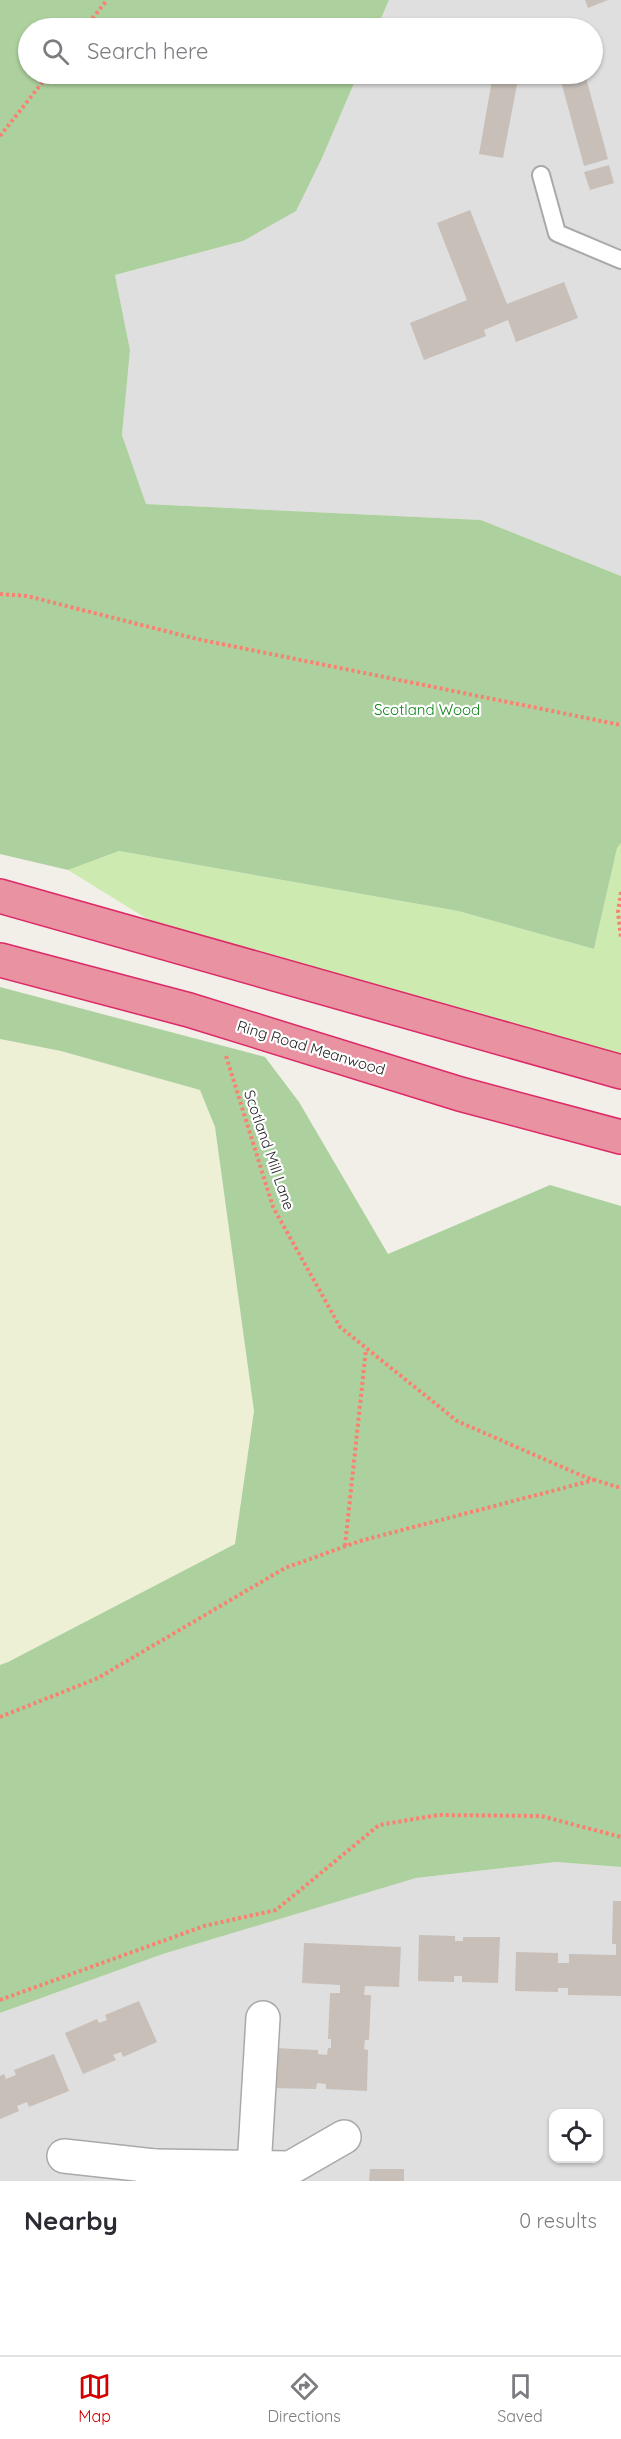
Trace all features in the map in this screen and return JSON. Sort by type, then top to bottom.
[{"type":"highway","points":[[0,896],[621,1072]]},
{"type":"highway","name":"Ring Road Meanwood","points":[[0,960],[229,1023],[460,1094],[621,1137]]},
{"type":"street","points":[[254,2168],[263,2018]]},
{"type":"street","points":[[64,2156],[153,2174],[254,2168],[290,2175],[344,2137]]},
{"type":"lane","points":[[541,175],[557,233],[621,260]]},
{"type":"path","points":[[93,18],[107,0]]},
{"type":"path","points":[[1,134],[41,84]]},
{"type":"path","points":[[0,594],[27,596],[197,639],[621,725]]},
{"type":"path","points":[[621,892],[618,912],[621,938]]},
{"type":"path","name":"Scotland Mill Lane","points":[[229,1023],[223,1048],[273,1207],[340,1328],[457,1421],[594,1480],[621,1488]]},
{"type":"path","points":[[345,1546],[366,1349]]},
{"type":"path","points":[[0,1717],[98,1678],[285,1568],[345,1546],[594,1480]]},
{"type":"path","points":[[0,2000],[204,1926],[276,1910],[379,1825],[438,1815],[541,1816],[621,1837]]},
{"type":"shaded area","points":[[389,0],[621,0],[621,576],[481,520],[146,504],[122,435],[130,350],[115,275],[243,241],[322,158],[354,84],[603,84],[603,18],[381,18]]},
{"type":"shaded area","points":[[556,1862],[621,1867],[621,2181],[0,2181],[0,2013],[163,1954],[416,1878]]},
{"type":"green space","name":"Scotland Wood","points":[[0,0],[389,0],[381,18],[18,18],[18,84],[354,84],[296,211],[243,241],[115,275],[130,350],[122,435],[146,504],[481,520],[621,576],[621,843],[617,848],[594,949],[458,911],[119,851],[68,870],[0,854]]},
{"type":"green space","points":[[621,843],[621,1072],[199,951],[68,870],[119,851],[458,911],[594,949],[617,847]]},
{"type":"green space","points":[[0,987],[265,1057],[299,1102],[388,1254],[550,1185],[621,1206],[621,1867],[556,1862],[416,1878],[163,1954],[0,2013],[0,1665],[235,1544],[254,1411],[215,1127],[200,1090],[61,1051],[0,1039]]},
{"type":"green space","points":[[0,1039],[61,1051],[200,1090],[215,1127],[254,1411],[235,1544],[0,1665]]},
{"type":"building","points":[[585,0],[608,0],[588,8]]},
{"type":"building","points":[[491,84],[517,84],[503,158],[479,154]]},
{"type":"building","points":[[562,84],[588,84],[608,159],[584,166]]},
{"type":"building","points":[[609,165],[614,183],[590,190],[584,172]]},
{"type":"building","points":[[470,210],[507,304],[564,282],[578,318],[516,342],[508,320],[484,330],[486,336],[424,360],[410,323],[467,300],[437,223]]},
{"type":"building","points":[[613,1901],[621,1901],[621,1996],[568,1995],[568,1988],[558,1988],[558,1992],[515,1991],[516,1952],[558,1953],[558,1963],[569,1963],[569,1954],[616,1955],[616,1944],[612,1944]]},
{"type":"building","points":[[419,1935],[455,1936],[455,1941],[463,1941],[463,1937],[500,1937],[498,1983],[462,1982],[462,1976],[454,1976],[454,1982],[418,1981]]},
{"type":"building","points":[[304,1943],[401,1947],[399,1987],[365,1986],[364,1995],[371,1995],[369,2040],[365,2040],[364,2049],[368,2050],[367,2091],[326,2089],[326,2084],[317,2083],[316,2089],[272,2088],[274,2048],[318,2050],[318,2054],[327,2055],[328,2048],[331,2048],[331,2039],[328,2039],[330,1993],[340,1993],[340,1985],[302,1983]]},
{"type":"building","points":[[139,2001],[157,2042],[123,2057],[121,2052],[113,2055],[116,2060],[83,2074],[65,2033],[97,2019],[99,2023],[107,2020],[105,2015]]},
{"type":"building","points":[[54,2054],[69,2091],[29,2107],[27,2102],[17,2106],[19,2111],[0,2119],[0,2076],[4,2074],[6,2079],[16,2075],[14,2070]]},
{"type":"building","points":[[370,2169],[404,2169],[404,2181],[369,2181]]}]
